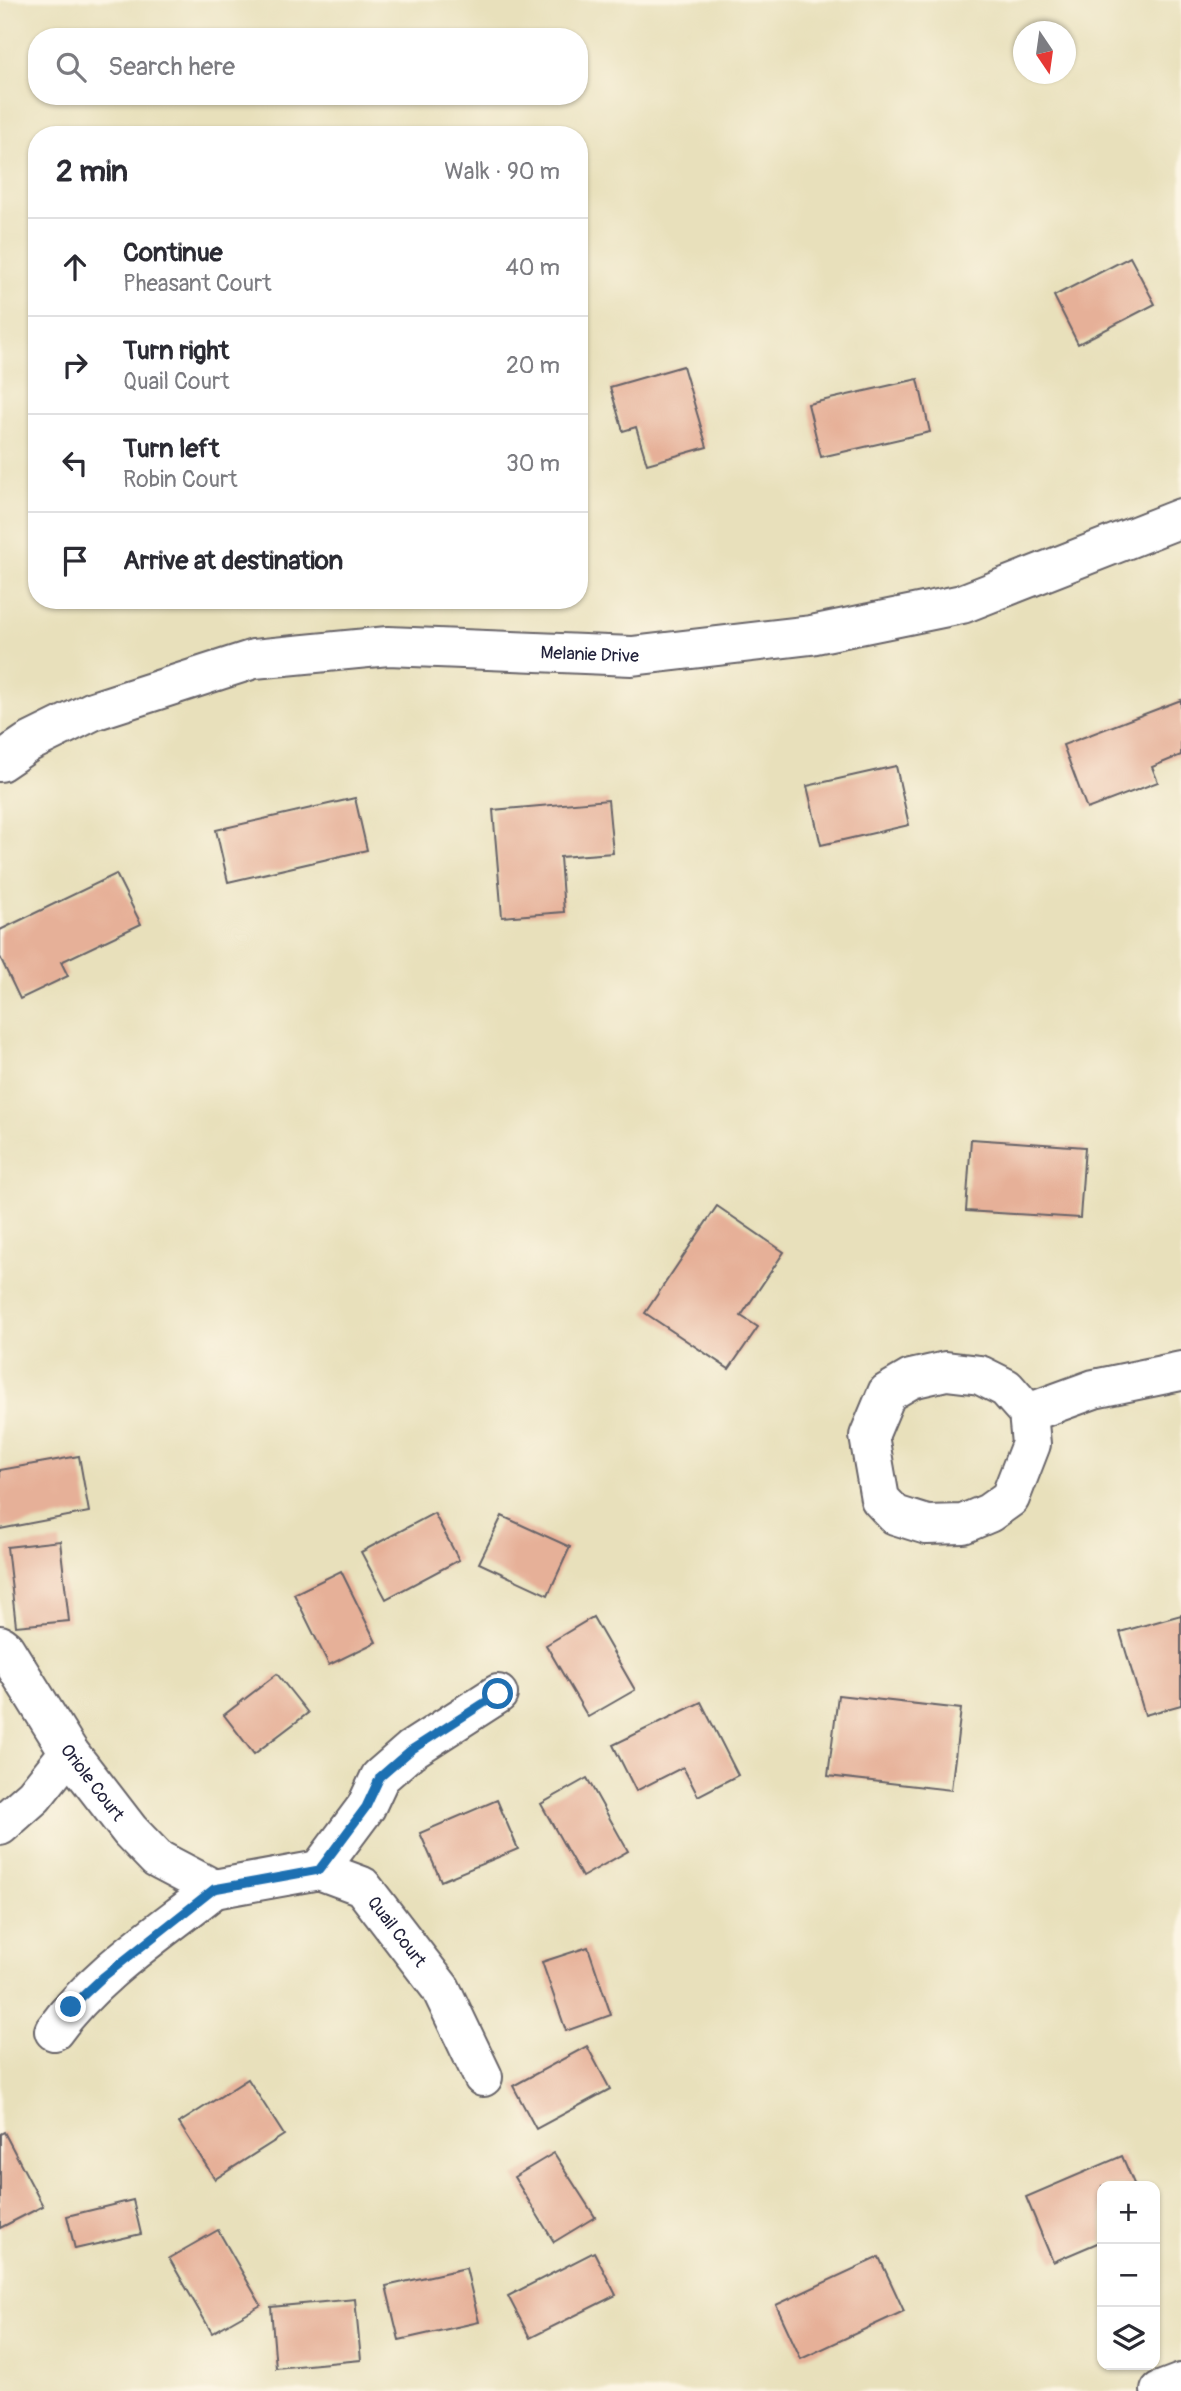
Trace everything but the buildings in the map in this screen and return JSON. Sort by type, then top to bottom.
[{"type":"street","name":"Melanie Drive","points":[[0,762],[28,743],[93,711],[254,659],[387,646],[632,656],[811,635],[962,604],[1181,518]]},
{"type":"street","points":[[946,1371],[980,1375],[1006,1388],[1028,1413],[1031,1444],[1027,1455],[1010,1498],[989,1513],[963,1524],[927,1525],[895,1515],[880,1499],[869,1436],[887,1392],[911,1379],[946,1371]]},
{"type":"street","points":[[1028,1413],[1094,1389],[1181,1371]]},
{"type":"street","name":"Oriole Court","points":[[0,1645],[69,1752],[130,1832],[157,1859],[214,1889]]},
{"type":"street","points":[[54,2031],[71,2007],[103,1977],[214,1889],[319,1870],[366,1807],[380,1777],[411,1750],[498,1694]]},
{"type":"street","points":[[0,1826],[34,1796],[69,1752]]},
{"type":"street","name":"Quail Court","points":[[319,1870],[362,1886],[441,1989],[483,2077]]},
{"type":"street","points":[[1160,2391],[1181,2383]]},
{"type":"route","points":[[71,2007],[103,1977],[214,1889],[319,1870],[366,1807],[380,1777],[411,1750],[498,1694]]}]
